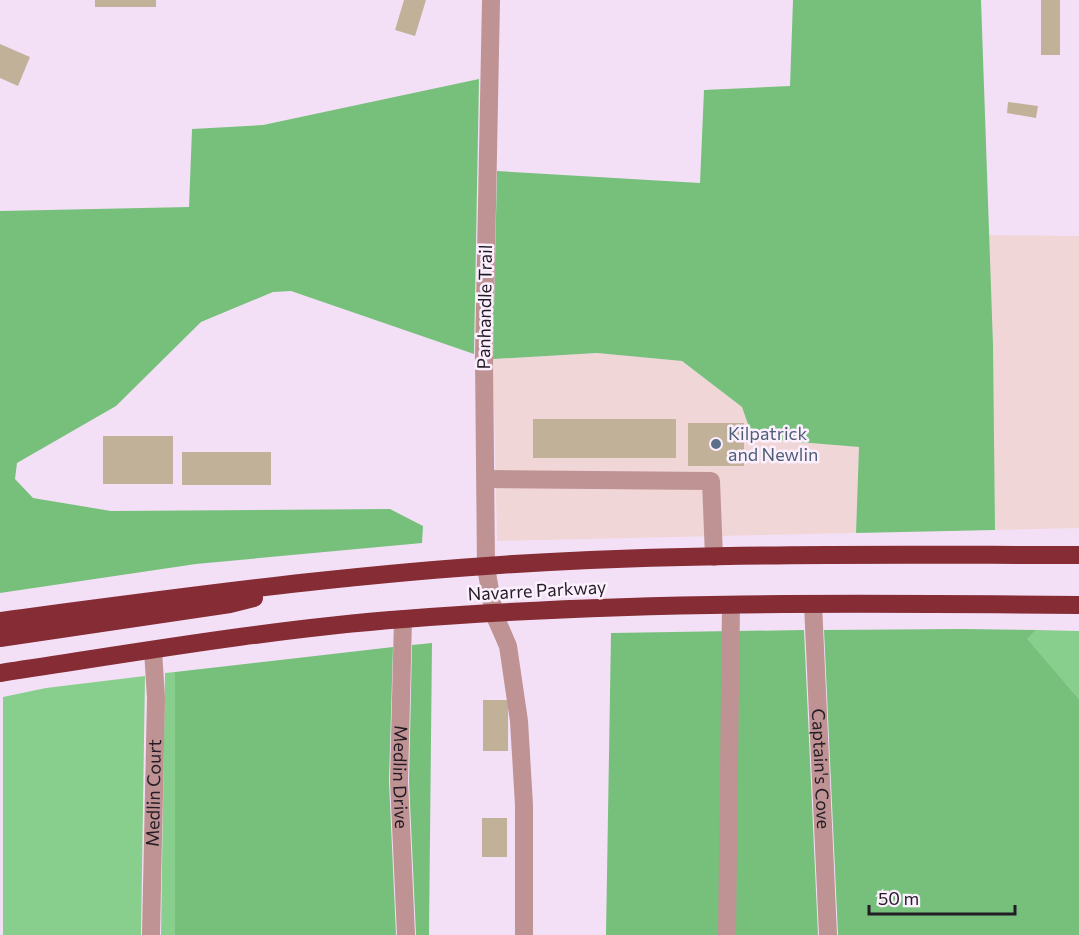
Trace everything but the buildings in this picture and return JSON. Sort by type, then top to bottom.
[{"type":"highway","name":"Navarre Parkway","points":[[0,621],[313,582],[588,560],[814,554],[1079,555]]},
{"type":"highway","points":[[0,638],[230,604],[313,582]]},
{"type":"highway","name":"Navarre Parkway","points":[[0,673],[153,650],[403,619],[731,605],[1079,605]]},
{"type":"street","name":"Panhandle Trail","points":[[491,0],[483,357],[487,479],[486,567],[494,614],[508,645],[519,721],[524,805],[524,935]]},
{"type":"street","points":[[487,479],[711,481],[714,557]]},
{"type":"street","name":"Captain's Cove","points":[[813,604],[828,935]]},
{"type":"street","points":[[727,935],[731,605]]},
{"type":"street","name":"Medlin Drive","points":[[403,619],[399,780],[406,935]]},
{"type":"street","name":"Medlin Court","points":[[151,935],[156,698],[153,650]]},
{"type":"shaded area","points":[[989,235],[1079,236],[1079,528],[995,530]]},
{"type":"shaded area","points":[[597,353],[682,361],[742,407],[750,438],[859,447],[856,533],[497,541],[493,359]]},
{"type":"green space","points":[[793,0],[981,0],[993,345],[995,530],[856,533],[859,447],[750,438],[742,407],[682,361],[597,353],[493,359],[497,171],[700,183],[704,90],[790,86]]},
{"type":"green space","points":[[479,79],[474,354],[291,291],[273,292],[201,322],[116,406],[17,463],[15,479],[33,498],[111,511],[390,509],[423,526],[422,543],[196,564],[0,593],[0,211],[189,207],[192,129],[263,125]]},
{"type":"green space","points":[[804,630],[818,935],[606,935],[611,633]]},
{"type":"green space","points":[[824,630],[1036,630],[1027,639],[1079,699],[1079,935],[838,935]]},
{"type":"green space","points":[[1036,630],[1079,631],[1079,699],[1026,639]]},
{"type":"green space","points":[[432,643],[429,935],[416,935],[409,781],[412,645]]},
{"type":"green space","points":[[393,647],[389,781],[396,935],[175,935],[175,672]]},
{"type":"green space","points":[[175,672],[175,935],[161,935],[165,673]]},
{"type":"green space","points":[[145,676],[141,935],[3,935],[3,697],[46,688]]},
{"type":"place","name":"Kilpatrick and Newlin","points":[[716,444]]}]
